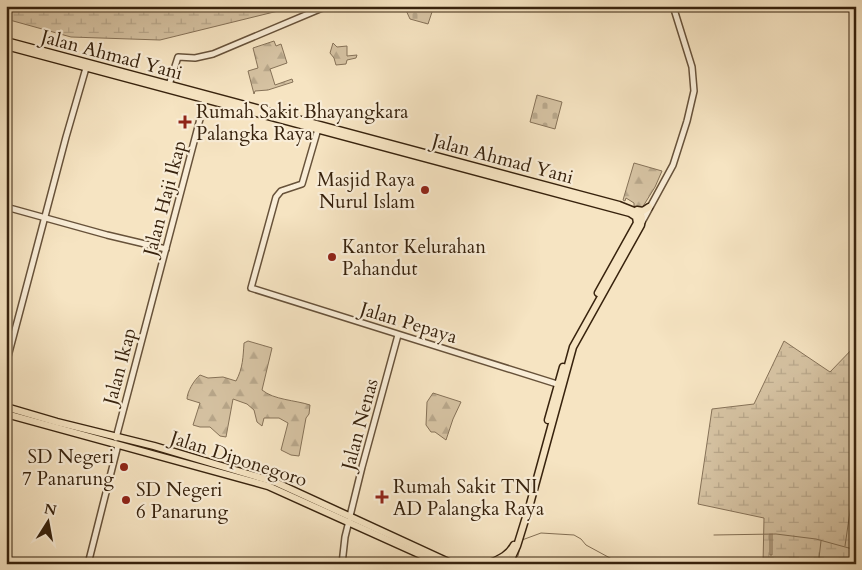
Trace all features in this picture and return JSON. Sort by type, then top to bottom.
[{"type":"main road","name":"Jalan Ahmad Yani","points":[[6,41],[86,68],[114,72],[205,100],[420,154]]},
{"type":"main road","name":"Jalan Ahmad Yani","points":[[6,46],[169,85],[635,212]]},
{"type":"main road","points":[[635,212],[649,208]]},
{"type":"main road","points":[[544,443],[557,384],[570,345],[641,225],[642,217],[635,212]]},
{"type":"main road","points":[[500,564],[512,557],[573,346],[636,223],[635,212]]},
{"type":"main road","name":"Jalan Diponegoro","points":[[6,407],[178,454],[193,462]]},
{"type":"main road","name":"Jalan Diponegoro","points":[[6,414],[176,461],[193,462],[282,484],[441,564]]},
{"type":"main road","points":[[176,461],[178,454]]},
{"type":"main road","name":"Jalan Diponegoro","points":[[349,519],[453,564]]},
{"type":"main road","points":[[488,564],[505,556],[515,546]]},
{"type":"street","points":[[169,85],[178,57],[195,58],[213,54],[327,6]]},
{"type":"street","points":[[641,225],[673,165],[688,121],[694,91],[692,67],[673,6]]},
{"type":"street","points":[[6,364],[86,68]]},
{"type":"street","name":"Jalan Haji Ikap","points":[[152,303],[205,100]]},
{"type":"street","name":"Jalan Pepaya","points":[[318,129],[302,184],[281,191],[276,197],[251,288],[557,384]]},
{"type":"street","points":[[6,207],[166,249]]},
{"type":"street","name":"Jalan Ikap","points":[[116,438],[152,303]]},
{"type":"street","name":"Jalan Nenas","points":[[342,564],[349,519],[398,335]]},
{"type":"street","points":[[88,564],[118,445]]},
{"type":"green space","points":[[6,6],[287,6],[278,11],[160,40],[71,37],[6,19]]},
{"type":"green space","points":[[404,6],[434,6],[428,24],[410,19]]},
{"type":"green space","points":[[274,41],[276,46],[281,44],[287,63],[270,69],[275,85],[292,79],[293,82],[268,90],[255,91],[254,94],[248,71],[258,68],[253,48]]},
{"type":"green space","points":[[333,43],[337,47],[347,46],[347,56],[357,55],[356,58],[347,60],[346,64],[336,65],[330,53]]},
{"type":"green space","points":[[537,95],[562,102],[555,129],[530,122]]},
{"type":"green space","points":[[634,163],[662,171],[642,208],[634,206],[634,203],[626,198],[625,201],[623,200]]},
{"type":"green space","points":[[248,341],[272,348],[262,390],[279,398],[310,405],[299,456],[291,455],[281,450],[288,423],[279,418],[264,418],[262,426],[257,422],[254,410],[247,404],[233,399],[226,437],[220,436],[210,427],[193,425],[200,403],[187,399],[193,383],[200,375],[208,378],[223,377],[236,381],[243,358],[244,343]]},
{"type":"green space","points":[[784,341],[830,372],[856,345],[856,564],[763,564],[764,518],[698,504],[712,409],[754,404]]},
{"type":"green space","points":[[433,393],[461,402],[446,440],[435,432],[431,432],[426,425],[427,402]]},
{"type":"waterway","points":[[845,546],[854,484]]},
{"type":"waterway","points":[[522,540],[541,533],[574,535],[586,545],[621,564]]},
{"type":"waterway","points":[[770,534],[770,555],[772,555],[772,534]]},
{"type":"waterway","points":[[714,535],[776,534],[816,539],[856,550]]},
{"type":"waterway","points":[[821,541],[819,558],[832,562],[856,563]]},
{"type":"waterway","points":[[508,564],[518,556],[521,543]]},
{"type":"place","name":"Rumah Sakit Bhayangkara Palangka Raya","points":[[185,122]]},
{"type":"place","name":"Masjid Raya Nurul Islam","points":[[425,190]]},
{"type":"place","name":"Kantor Kelurahan Pahandut","points":[[332,257]]},
{"type":"place","name":"SD Negeri 7 Panarung","points":[[124,467]]},
{"type":"place","name":"Rumah Sakit TNI AD Palangka Raya","points":[[382,497]]},
{"type":"place","name":"SD Negeri 6 Panarung","points":[[126,500]]}]
